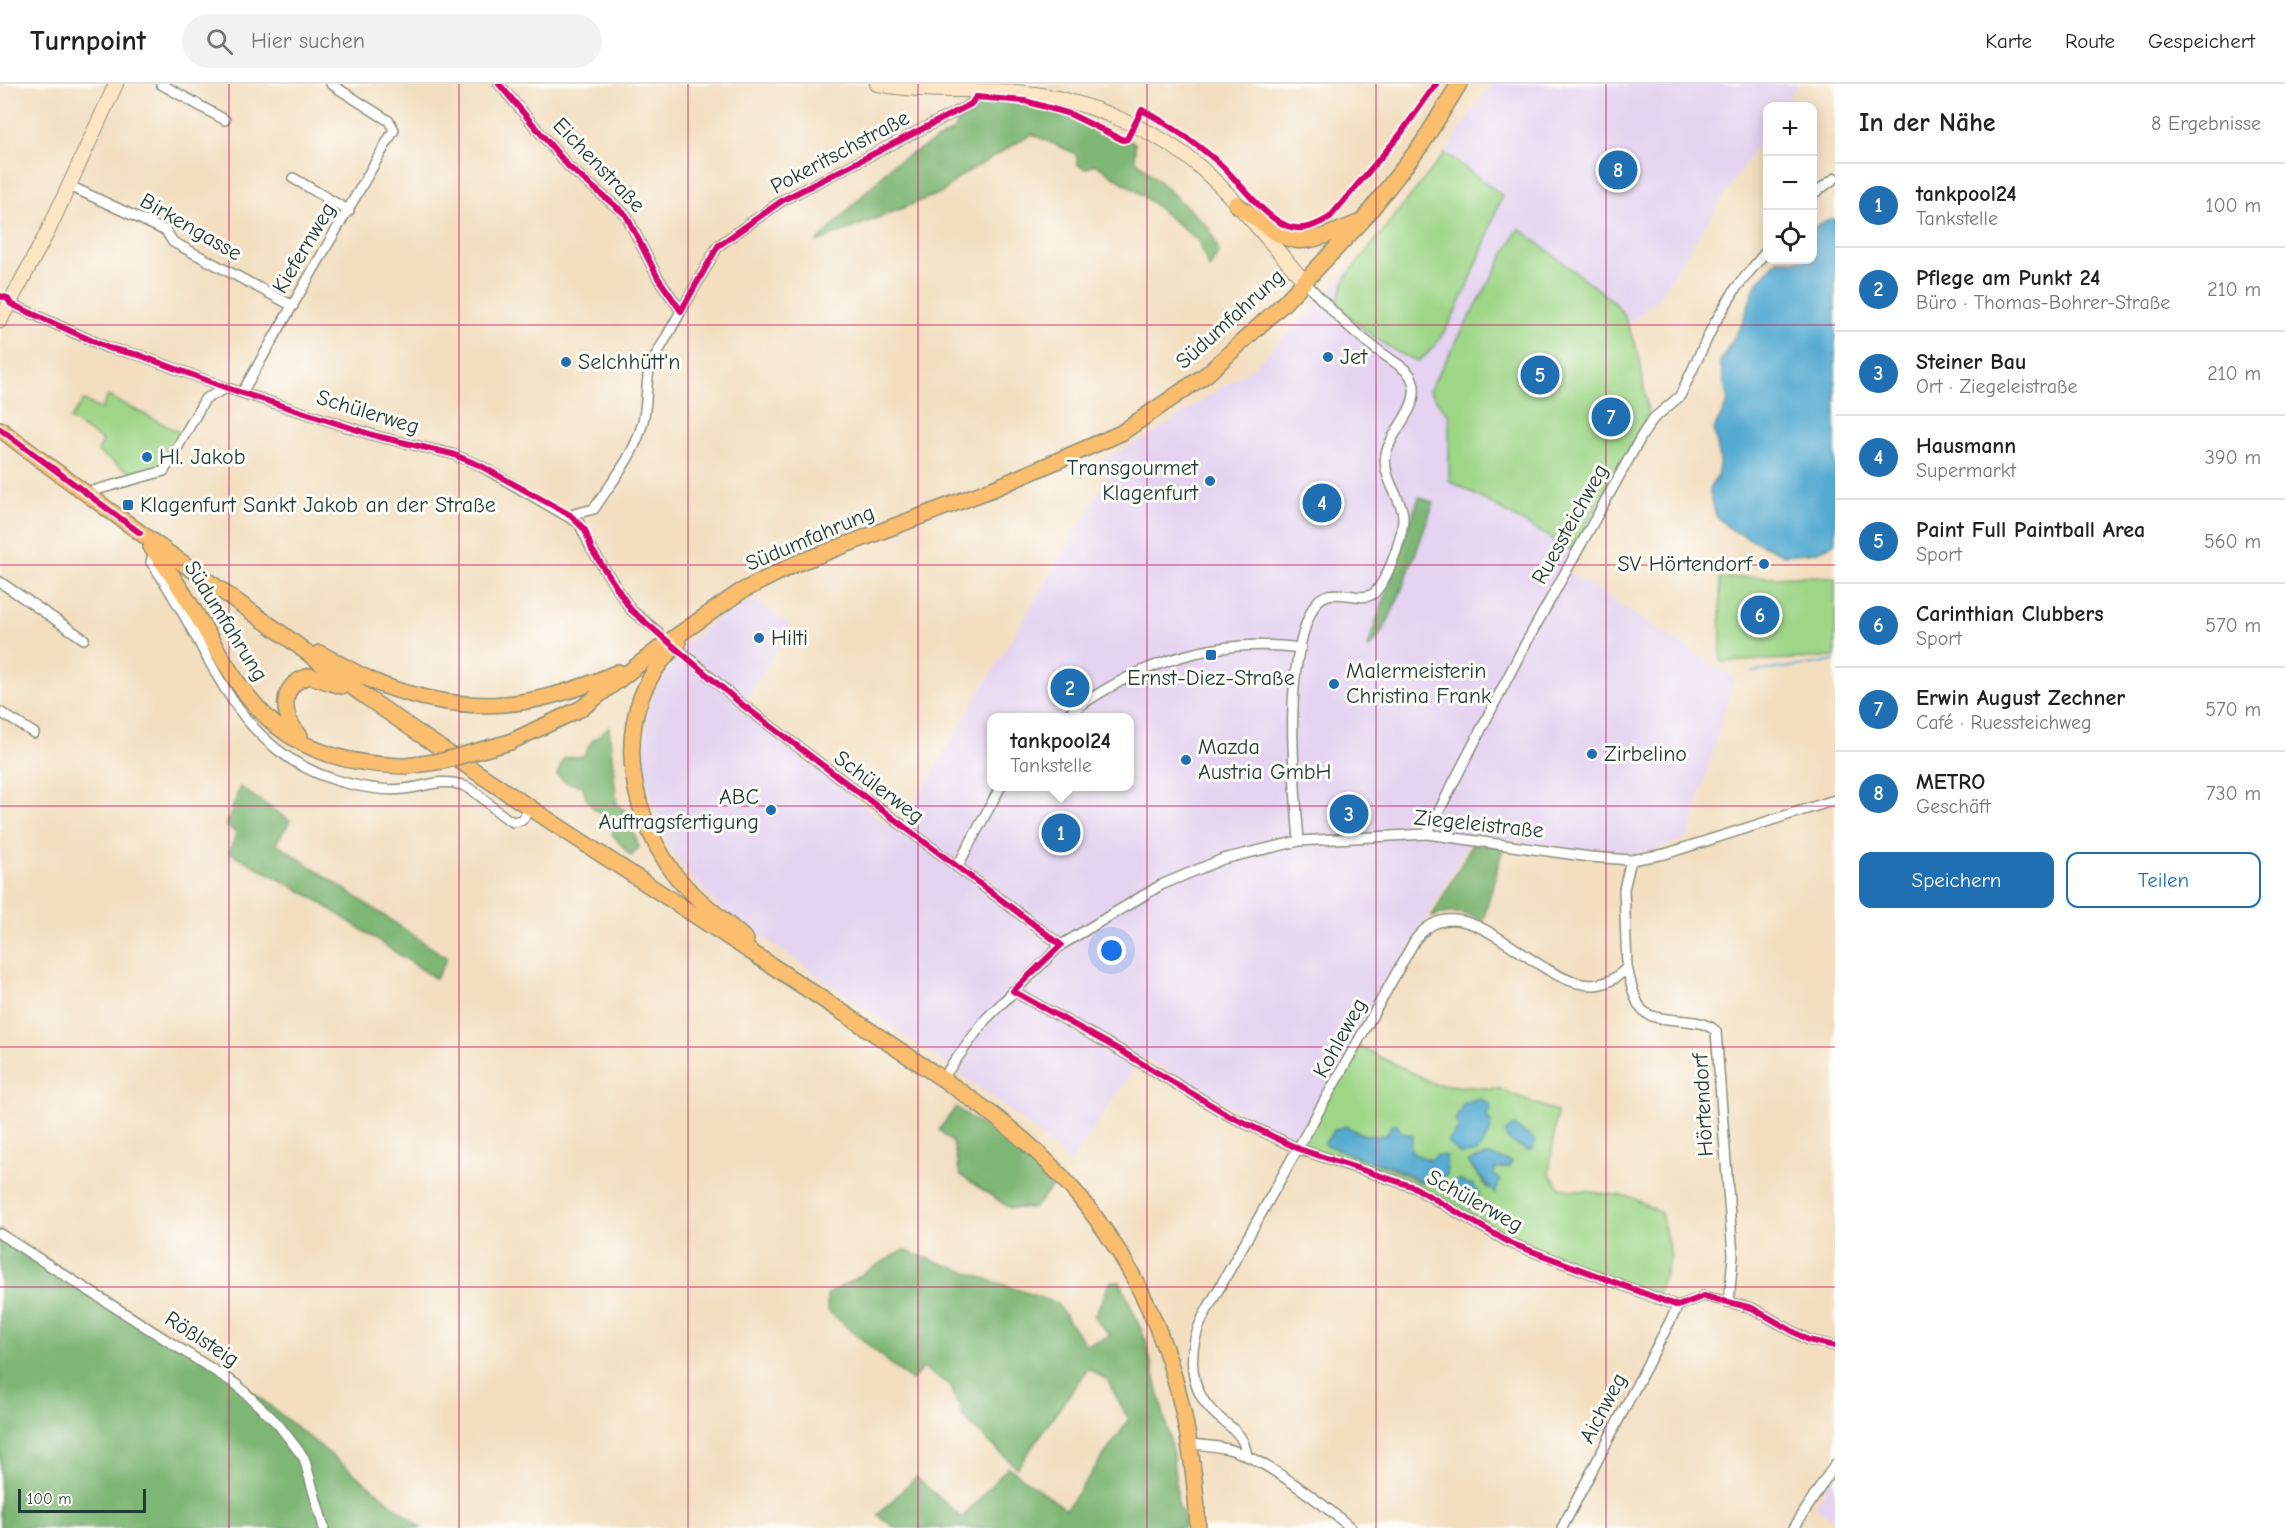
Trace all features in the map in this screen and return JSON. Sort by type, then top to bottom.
[{"type":"main road","points":[[0,321],[11,304],[70,186],[116,84]]},
{"type":"main road","points":[[877,84],[923,89],[1028,93],[1076,104],[1124,121],[1178,151],[1200,167],[1305,282]]},
{"type":"main road","name":"Südumfahrung","points":[[140,533],[185,592],[237,685],[251,704],[286,733],[310,747],[353,761],[407,766],[442,761],[510,742],[582,708],[740,592],[795,564],[995,488],[1121,433],[1207,374],[1305,282],[1363,220],[1422,144],[1459,84]]},
{"type":"main road","points":[[1236,204],[1274,231],[1297,242],[1319,239],[1363,220]]},
{"type":"main road","points":[[0,429],[85,494],[366,697],[530,809],[779,970],[942,1079],[1000,1118],[1026,1140],[1053,1166],[1099,1221],[1142,1290],[1165,1343],[1191,1444],[1198,1528]]},
{"type":"main road","points":[[717,608],[672,650],[647,684],[639,701],[631,745],[635,790],[644,824],[676,876],[779,970]]},
{"type":"main road","points":[[283,635],[384,686],[442,703],[504,706],[553,698],[643,662]]},
{"type":"main road","name":"Südumfahrung","points":[[310,747],[289,724],[285,713],[287,693],[292,684],[310,676],[322,678],[366,697]]},
{"type":"street","points":[[161,84],[225,120]]},
{"type":"street","name":"Kiefernweg","points":[[243,391],[393,135],[393,125],[331,84]]},
{"type":"street","name":"Eichenstraße","points":[[499,84],[569,167],[626,215],[658,278],[681,311]]},
{"type":"street","name":"Pokeritschstraße","points":[[585,530],[594,509],[637,441],[645,411],[645,386],[650,366],[718,246],[783,200],[971,104],[979,90]]},
{"type":"street","points":[[294,178],[349,211]]},
{"type":"street","points":[[1817,191],[1835,178]]},
{"type":"street","name":"Birkengasse","points":[[70,186],[166,231],[173,242],[292,306]]},
{"type":"street","name":"Ruessteichweg","points":[[1427,834],[1521,652],[1641,437],[1653,419],[1680,396],[1714,324],[1736,288],[1763,254]]},
{"type":"street","points":[[1299,841],[1292,741],[1301,648],[1311,612],[1319,600],[1331,593],[1366,597],[1376,592],[1389,566],[1404,526],[1402,511],[1386,473],[1386,454],[1413,402],[1414,389],[1412,378],[1405,370],[1358,336],[1305,282]]},
{"type":"street","name":"Schülerweg","points":[[11,304],[108,348],[139,355],[227,388],[243,391],[376,436],[452,454],[479,465],[570,515],[585,530],[592,550],[631,610],[658,632]]},
{"type":"street","points":[[202,379],[205,399]]},
{"type":"street","points":[[85,494],[164,471],[205,399],[227,388]]},
{"type":"street","points":[[570,515],[594,509]]},
{"type":"street","points":[[154,551],[151,562],[183,609],[215,676],[233,705],[263,738],[292,760],[324,776],[367,787],[405,789],[441,781],[462,785],[474,791],[513,822],[522,820],[530,809]]},
{"type":"street","points":[[0,582],[84,639]]},
{"type":"street","points":[[1069,713],[1128,675],[1181,656],[1256,644],[1301,648]]},
{"type":"street","name":"Schülerweg","points":[[681,652],[740,703],[1061,945]]},
{"type":"street","points":[[0,712],[34,733]]},
{"type":"street","points":[[957,867],[998,791]]},
{"type":"street","name":"Ziegeleistraße","points":[[942,1079],[985,1020],[1061,945],[1130,902],[1197,868],[1299,841],[1427,834],[1590,857],[1631,860],[1665,854],[1835,800]]},
{"type":"street","points":[[1627,967],[1624,889],[1631,860]]},
{"type":"street","name":"Kohleweg","points":[[1247,1456],[1245,1442],[1239,1433],[1214,1413],[1198,1391],[1192,1366],[1193,1341],[1203,1317],[1415,940],[1428,926],[1450,920],[1472,924],[1500,938],[1553,973],[1585,984],[1610,982],[1627,967]]},
{"type":"street","name":"Hörtendorf","points":[[1627,967],[1639,1006],[1644,1012],[1653,1018],[1668,1017],[1702,1023],[1716,1031],[1733,1256],[1729,1302]]},
{"type":"street","name":"Schülerweg","points":[[1013,991],[1116,1048],[1228,1115],[1299,1149],[1414,1187],[1510,1244],[1678,1306]]},
{"type":"street","name":"Rößlsteig","points":[[0,1234],[237,1385],[278,1424],[304,1458],[324,1528]]},
{"type":"street","points":[[1678,1306],[1704,1296],[1729,1302],[1752,1308],[1808,1340],[1835,1346]]},
{"type":"street","name":"Aichweg","points":[[1562,1528],[1678,1306]]},
{"type":"street","points":[[1191,1444],[1221,1448],[1247,1456],[1325,1506],[1351,1528]]},
{"type":"street","points":[[1794,1528],[1835,1464]]},
{"type":"shaded area","points":[[1491,84],[1798,84],[1786,102],[1763,102],[1763,136],[1657,299],[1628,324],[1640,359],[1650,415],[1564,569],[1734,678],[1688,838],[1650,852],[1604,855],[1473,835],[1300,1145],[1142,1057],[1070,1163],[1032,1128],[981,1089],[718,906],[668,846],[655,810],[644,766],[648,709],[657,687],[684,646],[718,617],[754,600],[791,625],[740,710],[897,832],[1108,477],[1098,462],[1149,436],[1256,365],[1375,244],[1445,153]]},
{"type":"shaded area","points":[[1835,1473],[1835,1519],[1815,1506]]},
{"type":"green space","points":[[989,101],[1042,109],[1088,126],[1121,142],[1129,140],[1135,143],[1135,159],[1210,229],[1219,252],[1209,268],[1198,241],[1141,194],[1095,164],[1085,169],[1078,165],[1076,154],[1032,134],[959,177],[943,192],[817,242],[893,164],[953,131],[961,115]]},
{"type":"green space","points":[[1445,153],[1502,195],[1457,310],[1432,349],[1418,361],[1395,351],[1374,337],[1337,303],[1346,277]]},
{"type":"green space","points":[[1519,228],[1614,302],[1624,315],[1640,359],[1648,415],[1572,550],[1449,480],[1449,415],[1429,391]]},
{"type":"green space","points":[[108,396],[181,433],[164,466],[157,473],[140,475],[113,462],[98,452],[103,441],[70,419],[84,400],[101,410]]},
{"type":"green space","points":[[1419,497],[1434,503],[1395,606],[1376,641],[1367,649]]},
{"type":"green space","points":[[1835,577],[1835,657],[1721,662],[1720,578]]},
{"type":"green space","points":[[609,727],[617,804],[625,811],[639,847],[631,856],[612,834],[615,820],[593,808],[584,793],[583,786],[565,782],[557,775],[564,758],[584,756],[591,742]]},
{"type":"green space","points":[[240,787],[290,821],[276,843],[447,958],[436,979],[312,897],[229,852],[237,833],[226,826]]},
{"type":"green space","points":[[1472,844],[1503,848],[1483,921],[1458,913],[1446,913],[1432,917]]},
{"type":"green space","points":[[1358,1046],[1435,1084],[1500,1089],[1557,1112],[1549,1173],[1560,1188],[1631,1197],[1661,1213],[1671,1257],[1656,1298],[1510,1243],[1414,1187],[1299,1149]],"holes":[[[1346,1126],[1365,1135],[1375,1136],[1387,1135],[1391,1126],[1401,1132],[1413,1154],[1446,1167],[1447,1175],[1418,1182],[1384,1166],[1324,1144],[1335,1130]],[[1479,1158],[1509,1167],[1495,1169],[1488,1189],[1468,1162]]]},
{"type":"green space","points":[[956,1107],[1006,1142],[1052,1187],[1034,1208],[1010,1208],[960,1175],[953,1143],[939,1130]]},
{"type":"green space","points":[[0,1230],[229,1373],[422,1528],[0,1528]]},
{"type":"green space","points":[[903,1250],[1056,1303],[1086,1345],[1110,1336],[1094,1317],[1111,1281],[1120,1281],[1146,1341],[1172,1449],[1178,1504],[1184,1516],[1184,1528],[895,1528],[878,1515],[916,1477],[962,1518],[1008,1467],[1066,1509],[1129,1420],[1107,1380],[1088,1368],[1017,1468],[964,1418],[950,1385],[923,1368],[911,1381],[827,1310],[827,1295]]},
{"type":"water","points":[[1829,219],[1835,219],[1835,539],[1834,544],[1816,552],[1784,555],[1730,529],[1716,516],[1709,489],[1717,477],[1720,460],[1714,429],[1728,402],[1720,362],[1742,324],[1755,286],[1774,264],[1817,264],[1817,226]]},
{"type":"water","points":[[1481,1099],[1491,1105],[1487,1117],[1491,1122],[1490,1132],[1477,1153],[1460,1154],[1448,1142],[1459,1128],[1455,1120],[1463,1104]]},
{"type":"water","points":[[1397,1124],[1401,1132],[1413,1135],[1410,1146],[1413,1154],[1431,1160],[1437,1155],[1446,1156],[1447,1175],[1431,1186],[1388,1165],[1370,1162],[1324,1144],[1335,1130],[1346,1126],[1361,1134],[1375,1136],[1386,1135],[1391,1126]]},
{"type":"water","points":[[1514,1126],[1534,1139],[1534,1148],[1528,1151],[1507,1139],[1505,1133]]},
{"type":"water","points":[[1489,1155],[1512,1162],[1509,1167],[1495,1169],[1494,1175],[1500,1180],[1495,1194],[1468,1162]]},
{"type":"water","points":[[1457,1180],[1473,1185],[1479,1192],[1478,1205],[1471,1208],[1445,1192]]},
{"type":"waterway","points":[[1753,672],[1835,661]]},
{"type":"cycle path","points":[[499,84],[569,167],[626,215],[658,278],[681,311],[718,246],[783,200],[971,104],[976,97],[1025,101],[1070,114],[1123,140],[1127,139],[1142,110],[1171,127],[1211,156],[1277,221],[1293,228],[1304,228],[1330,217],[1399,136],[1436,84]]},
{"type":"cycle path","points":[[0,296],[7,298],[11,304],[108,348],[139,355],[227,388],[376,436],[452,454],[479,465],[570,515],[585,530],[592,550],[631,610],[740,703],[1061,945],[1013,991],[1116,1048],[1228,1115],[1299,1149],[1414,1187],[1510,1243],[1678,1306],[1704,1296],[1752,1308],[1808,1340],[1835,1346]]},
{"type":"cycle path","points":[[0,429],[140,533]]},
{"type":"place","name":"METRO","points":[[1618,170]]},
{"type":"place","name":"Jet","points":[[1328,357]]},
{"type":"place","name":"Selchhütt'n","points":[[566,362]]},
{"type":"place","name":"Paint Full Paintball Area","points":[[1540,375]]},
{"type":"place","name":"Erwin August Zechner","points":[[1611,417]]},
{"type":"place","name":"Hl. Jakob","points":[[147,457]]},
{"type":"place","name":"Transgourmet Klagenfurt","points":[[1210,481]]},
{"type":"place","name":"Hausmann","points":[[1322,503]]},
{"type":"place","name":"Klagenfurt Sankt Jakob an der Straße","points":[[128,505]]},
{"type":"place","name":"SV Hörtendorf","points":[[1764,564]]},
{"type":"place","name":"Carinthian Clubbers","points":[[1760,615]]},
{"type":"place","name":"Hilti","points":[[759,638]]},
{"type":"place","name":"Ernst-Diez-Straße","points":[[1211,655]]},
{"type":"place","name":"Malermeisterin Christina Frank","points":[[1334,684]]},
{"type":"place","name":"Pflege am Punkt 24","points":[[1070,688]]},
{"type":"place","name":"Zirbelino","points":[[1592,754]]},
{"type":"place","name":"Mazda Austria GmbH","points":[[1186,760]]},
{"type":"place","name":"ABC Auftragsfertigung","points":[[771,810]]},
{"type":"place","name":"Steiner Bau","points":[[1349,814]]},
{"type":"place","name":"tankpool24","points":[[1061,833]]}]
